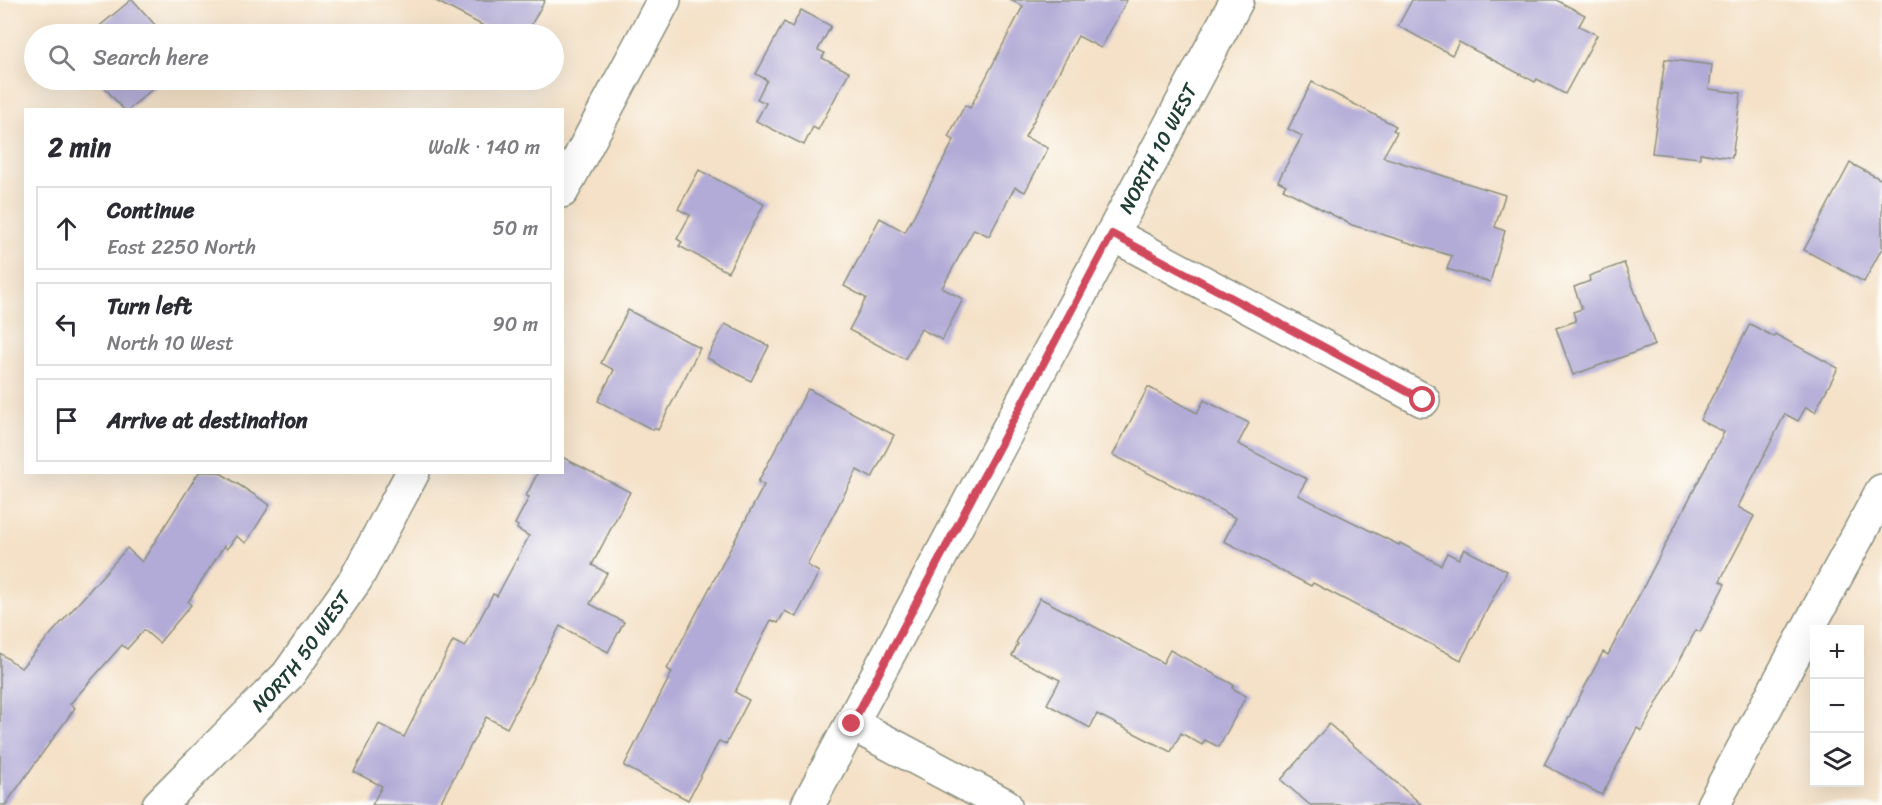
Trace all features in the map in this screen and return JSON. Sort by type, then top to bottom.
[{"type":"street","points":[[564,187],[664,0]]},
{"type":"street","name":"NORTH 10 WEST","points":[[808,805],[1236,0]]},
{"type":"street","points":[[1112,234],[1423,400]]},
{"type":"street","name":"NORTH 50 WEST","points":[[159,805],[288,675],[356,579],[412,474]]},
{"type":"street","points":[[1713,805],[1882,491]]},
{"type":"street","points":[[852,724],[1005,805]]},
{"type":"building","points":[[133,0],[154,24],[102,24]]},
{"type":"building","points":[[434,0],[545,0],[532,24],[480,24]]},
{"type":"building","points":[[1010,0],[1127,0],[1101,48],[1078,36],[1025,137],[1048,148],[1025,192],[1015,187],[989,236],[974,229],[942,288],[963,299],[942,340],[921,329],[905,359],[849,330],[866,298],[844,286],[880,218],[905,232],[954,140],[948,137],[965,105],[970,108],[1023,6]]},
{"type":"building","points":[[1412,0],[1556,0],[1585,15],[1579,26],[1597,35],[1565,94],[1537,79],[1535,82],[1459,42],[1452,55],[1398,26]]},
{"type":"building","points":[[801,10],[831,26],[818,50],[825,53],[822,58],[849,72],[818,130],[813,127],[804,145],[756,121],[766,103],[757,99],[767,80],[756,74],[784,22],[792,27]]},
{"type":"building","points":[[1665,59],[1712,65],[1709,89],[1741,93],[1732,158],[1700,153],[1700,158],[1652,153]]},
{"type":"building","points":[[1312,82],[1396,126],[1393,130],[1397,132],[1383,157],[1505,195],[1495,227],[1505,231],[1490,282],[1447,269],[1452,256],[1352,225],[1283,189],[1286,185],[1278,181],[1302,136],[1288,129]]},
{"type":"building","points":[[107,90],[151,90],[130,108],[122,108]]},
{"type":"building","points":[[1850,163],[1882,180],[1882,248],[1864,282],[1804,250]]},
{"type":"building","points":[[699,170],[764,204],[728,272],[679,246],[682,242],[677,239],[690,215],[678,209]]},
{"type":"building","points":[[1624,263],[1655,345],[1573,375],[1556,328],[1576,321],[1573,312],[1582,309],[1574,287],[1590,281],[1589,276]]},
{"type":"building","points":[[628,310],[700,348],[658,430],[654,428],[653,430],[598,401],[614,370],[601,363]]},
{"type":"building","points":[[725,324],[769,346],[751,381],[707,358]]},
{"type":"building","points":[[1750,324],[1774,337],[1775,334],[1838,368],[1815,412],[1806,407],[1798,421],[1785,414],[1738,507],[1754,516],[1720,581],[1725,584],[1700,632],[1696,630],[1642,731],[1637,728],[1602,795],[1544,765],[1603,652],[1608,655],[1724,432],[1700,420]]},
{"type":"building","points":[[1148,387],[1197,413],[1204,400],[1249,423],[1238,444],[1307,479],[1298,495],[1441,565],[1447,553],[1459,559],[1464,549],[1507,571],[1461,660],[1313,583],[1311,586],[1224,541],[1236,518],[1113,455]]},
{"type":"building","points":[[808,389],[894,435],[872,478],[857,470],[807,565],[819,572],[796,617],[785,611],[778,623],[771,620],[735,692],[749,700],[726,744],[719,741],[688,800],[624,766],[672,672],[667,669],[764,485],[758,482]]},
{"type":"building","points":[[564,458],[630,492],[592,565],[607,573],[590,604],[624,622],[608,652],[560,626],[507,728],[486,717],[439,805],[372,805],[382,786],[354,772],[379,724],[404,737],[453,641],[465,647],[493,594],[497,596],[529,536],[517,529],[518,526],[515,524],[529,497],[526,496],[537,474],[564,474]]},
{"type":"building","points":[[198,474],[222,474],[270,505],[246,543],[236,536],[227,549],[224,546],[188,602],[191,605],[159,643],[144,630],[127,649],[122,645],[70,704],[75,708],[5,805],[0,805],[0,653],[21,668],[127,548],[142,562]]},
{"type":"building","points":[[1040,598],[1163,663],[1170,650],[1234,685],[1232,688],[1246,696],[1219,747],[1205,740],[1202,745],[1181,733],[1171,752],[1097,714],[1090,728],[1047,704],[1060,680],[1012,656],[1018,644],[1016,643]]},
{"type":"building","points":[[1329,724],[1422,805],[1310,805],[1281,780]]},
{"type":"route","points":[[852,724],[1112,234],[1423,400]]}]
